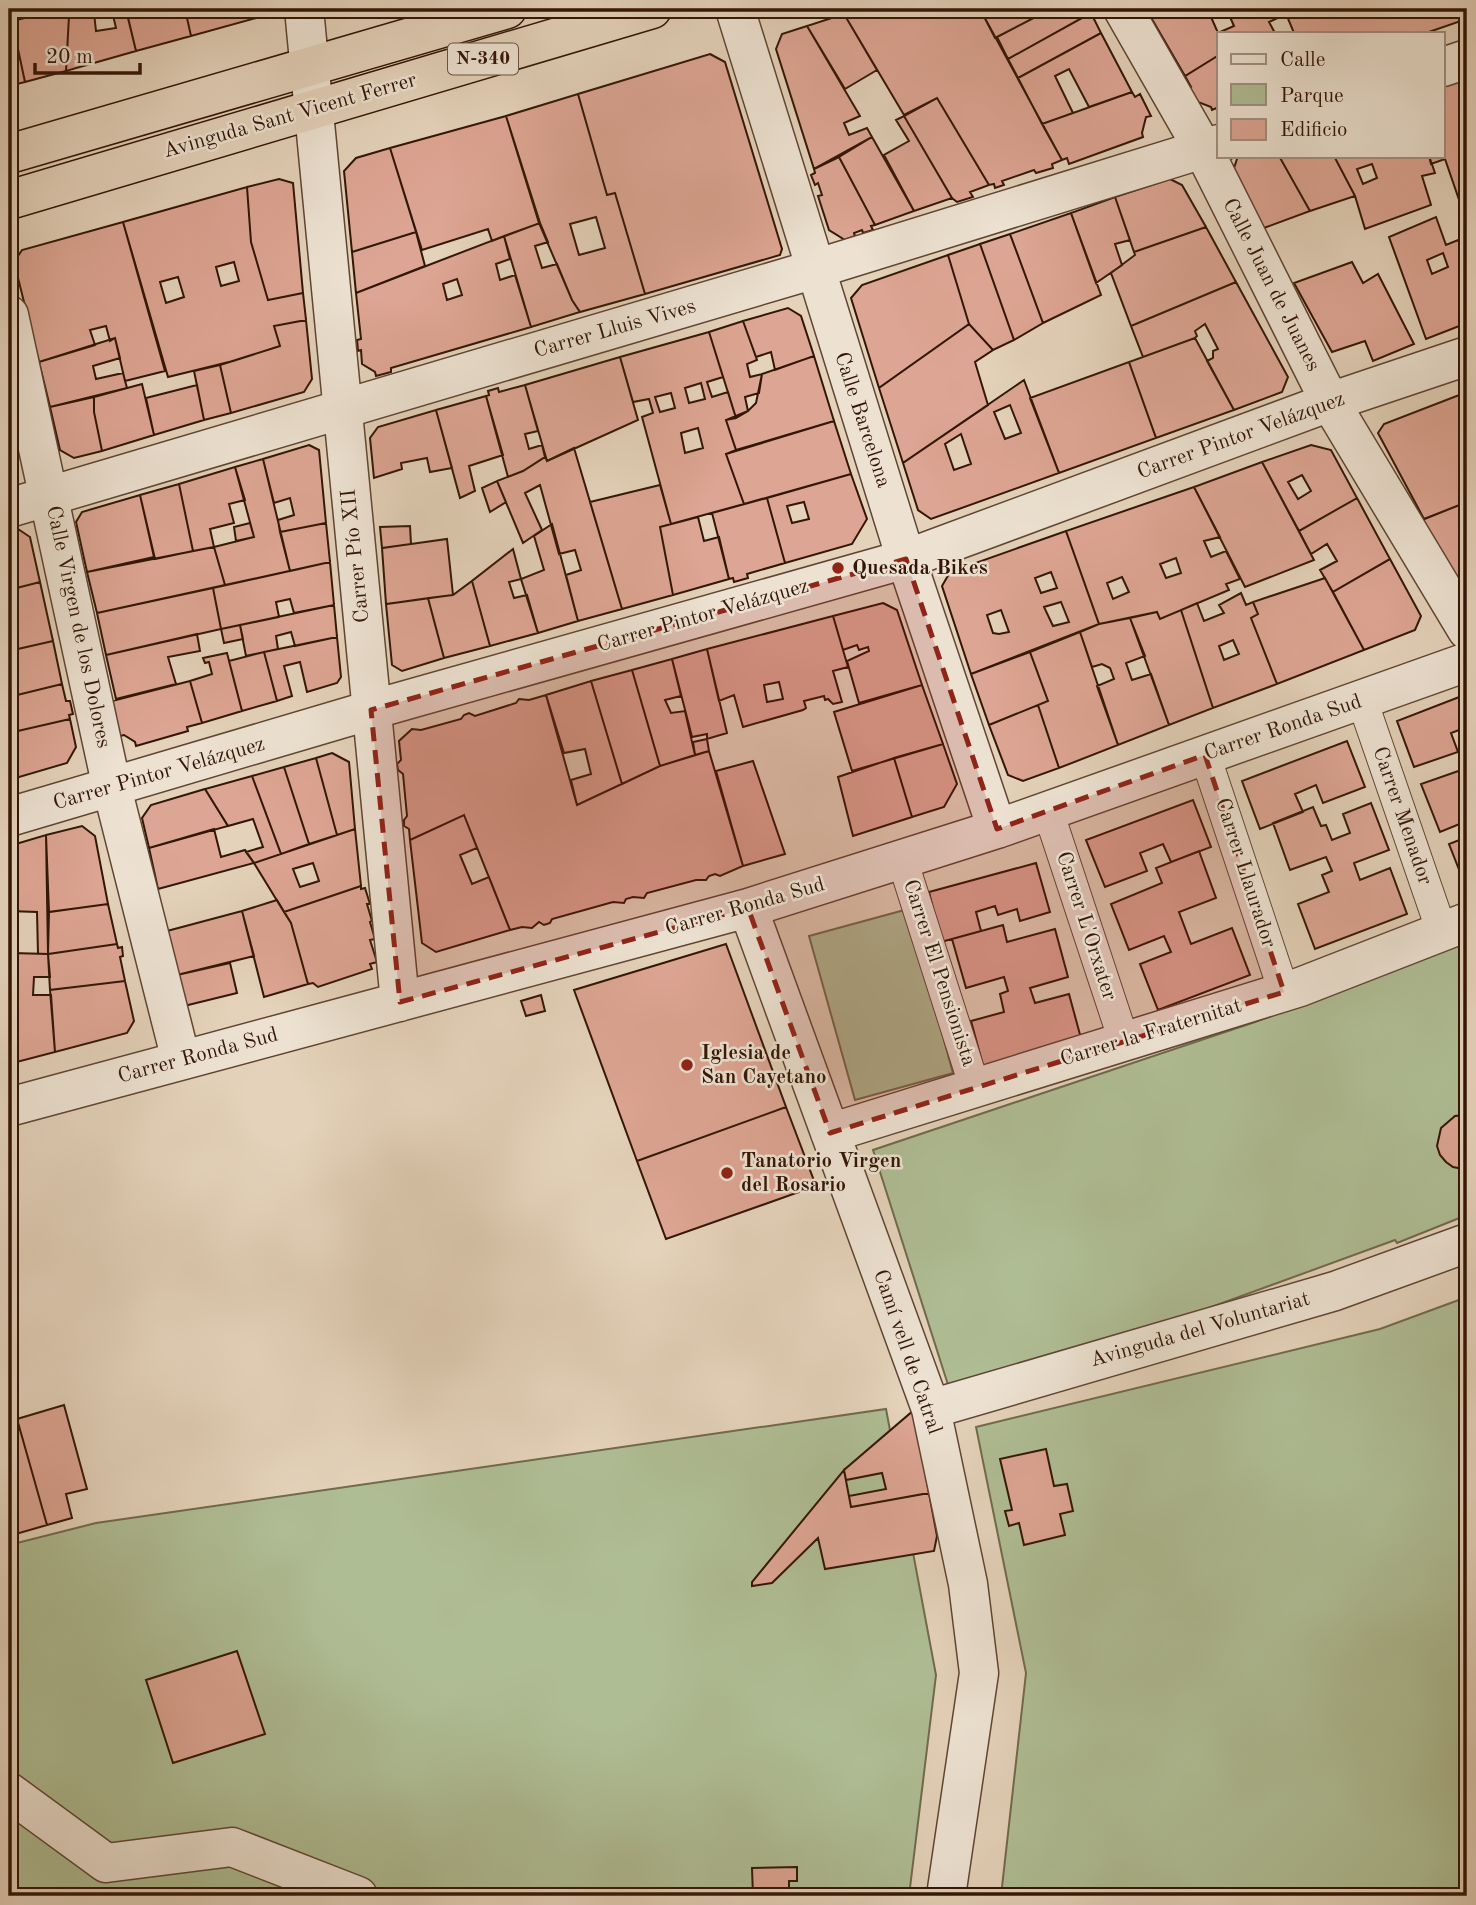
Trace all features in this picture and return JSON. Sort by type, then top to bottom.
[{"type":"highway","name":"Avinguda Sant Vicent Ferrer","points":[[9,154],[507,9]]},
{"type":"highway","name":"Avinguda Sant Vicent Ferrer","points":[[9,200],[652,9]]},
{"type":"street","name":"Carrer Pío XII","points":[[304,9],[400,1002]]},
{"type":"street","name":"Calle Barcelona","points":[[735,9],[906,559],[997,829]]},
{"type":"street","name":"Calle Juan de Juanes","points":[[1124,9],[1211,147],[1330,402],[1467,630]]},
{"type":"street","points":[[1444,67],[1467,58]]},
{"type":"street","name":"Carrer Lluis Vives","points":[[9,508],[814,269],[1211,147]]},
{"type":"street","name":"Calle Virgen de los Dolores","points":[[9,315],[112,788],[181,1060]]},
{"type":"street","name":"Carrer Pintor Velázquez","points":[[9,817],[371,710],[906,559],[1330,402],[1467,356]]},
{"type":"street","name":"Carrer Ronda Sud","points":[[9,1107],[748,908],[997,829],[1467,662]]},
{"type":"street","name":"Carrer Menador","points":[[1362,700],[1455,927]]},
{"type":"street","name":"Carrer Llaurador","points":[[1205,755],[1284,992]]},
{"type":"street","name":"Carrer L'Orxater","points":[[1048,811],[1124,1041]]},
{"type":"street","name":"Carrer El Pensionista","points":[[902,859],[975,1088]]},
{"type":"street","name":"Camí vell de Catral","points":[[748,908],[931,1409],[968,1584],[979,1673],[946,1896]]},
{"type":"street","name":"Carrer la Fraternitat","points":[[830,1133],[1284,992],[1455,927]]},
{"type":"street","name":"Avinguda del Voluntariat","points":[[931,1409],[1335,1291],[1467,1243]]},
{"type":"street","points":[[9,1792],[106,1863],[232,1847],[358,1896]]},
{"type":"highlighted area","points":[[906,559],[997,829],[1205,755],[1284,992],[830,1133],[748,908],[400,1002],[371,710]]},
{"type":"green space","points":[[908,909],[953,1073],[855,1100],[809,936]]},
{"type":"green space","points":[[1467,942],[1467,1215],[1397,1243],[1395,1240],[1206,1309],[950,1391],[873,1150],[1255,1022]]},
{"type":"green space","points":[[1467,1297],[1467,1896],[1001,1896],[1026,1673],[976,1427],[1380,1329]]},
{"type":"green space","points":[[886,1409],[936,1675],[909,1896],[9,1896],[9,1545],[96,1523]]},
{"type":"building","points":[[63,9],[126,9],[69,16],[66,71],[25,82],[12,21]]},
{"type":"building","points":[[126,9],[185,9],[191,36],[136,51]]},
{"type":"building","points":[[185,9],[271,9],[267,15],[191,36]]},
{"type":"building","points":[[857,9],[980,9],[1062,160],[1052,164],[1053,168],[1036,173],[1034,170],[1002,181],[1004,185],[995,188],[994,184],[989,185],[937,98],[904,115],[844,14]]},
{"type":"building","points":[[980,9],[1051,9],[995,38]]},
{"type":"building","points":[[1051,9],[1089,9],[1091,13],[1008,59],[997,37]]},
{"type":"building","points":[[1164,9],[1284,9],[1286,14],[1269,22],[1274,32],[1220,32],[1234,26],[1227,10],[1211,17],[1218,32],[1217,56],[1185,76],[1149,14]]},
{"type":"building","points":[[1284,9],[1456,9],[1461,21],[1429,32],[1294,32]]},
{"type":"building","points":[[1456,9],[1467,9],[1467,19],[1461,21]]},
{"type":"building","points":[[126,10],[136,51],[66,71],[69,16],[94,13],[96,31],[116,28],[112,11]]},
{"type":"building","points":[[1091,13],[1101,33],[1018,78],[1008,59]]},
{"type":"building","points":[[844,14],[877,70],[845,89],[807,26]]},
{"type":"building","points":[[9,21],[12,21],[25,82],[9,86]]},
{"type":"building","points":[[807,26],[860,116],[844,123],[849,135],[867,128],[872,137],[814,169],[776,49],[782,34]]},
{"type":"building","points":[[1101,33],[1132,92],[1089,107],[1069,69],[1055,76],[1073,113],[1042,124],[1018,78]]},
{"type":"building","points":[[710,54],[725,62],[782,249],[780,255],[645,294],[615,193],[607,195],[578,94]]},
{"type":"building","points":[[1217,56],[1217,108],[1212,110],[1211,107],[1198,102],[1186,90],[1191,87],[1185,76]]},
{"type":"building","points":[[1467,75],[1467,223],[1445,159],[1431,164],[1430,158],[1444,158],[1444,83]]},
{"type":"building","points":[[1132,92],[1135,97],[1140,94],[1151,116],[1146,117],[1143,137],[1069,164],[1067,158],[1062,160],[1042,124]]},
{"type":"building","points":[[578,94],[607,195],[615,193],[645,294],[580,312],[572,300],[539,223],[506,116]],"holes":[[[596,217],[605,248],[579,255],[570,224]]]},
{"type":"building","points":[[937,98],[989,185],[970,192],[973,197],[957,202],[952,198],[904,116]]},
{"type":"building","points":[[506,116],[540,223],[492,241],[488,229],[422,250],[390,148]]},
{"type":"building","points":[[904,116],[952,198],[914,211],[884,155],[909,141],[896,120]]},
{"type":"building","points":[[872,137],[914,211],[875,225],[839,157]]},
{"type":"building","points":[[390,148],[416,232],[352,252],[344,171],[356,158]]},
{"type":"building","points":[[839,157],[875,225],[871,226],[873,230],[863,233],[862,230],[845,240],[829,230],[818,196],[822,195],[818,183],[815,185],[811,175],[815,173],[814,169]]},
{"type":"building","points":[[1237,158],[1280,158],[1310,211],[1264,228],[1233,171]]},
{"type":"building","points":[[1280,158],[1335,158],[1355,196],[1310,211]]},
{"type":"building","points":[[1335,158],[1430,158],[1435,173],[1422,176],[1431,205],[1365,229],[1355,196]],"holes":[[[1372,164],[1377,178],[1363,184],[1357,169]]]},
{"type":"building","points":[[279,179],[293,183],[303,293],[268,300],[251,242],[247,187]]},
{"type":"building","points":[[1170,179],[1182,185],[1206,227],[1134,252],[1115,197]]},
{"type":"building","points":[[247,187],[251,242],[268,300],[303,293],[306,320],[274,326],[280,346],[168,377],[123,222]],"holes":[[[234,262],[239,281],[221,286],[216,267]],[[178,277],[184,297],[166,303],[160,282]]]},
{"type":"building","points":[[1115,197],[1130,240],[1115,244],[1122,265],[1096,283],[1071,213]]},
{"type":"building","points":[[1071,213],[1101,295],[1043,323],[1010,234]]},
{"type":"building","points":[[1436,217],[1446,245],[1458,240],[1467,263],[1467,323],[1426,339],[1389,237]],"holes":[[[1443,253],[1448,267],[1432,274],[1427,260]]]},
{"type":"building","points":[[123,222],[165,371],[125,381],[115,338],[110,341],[106,326],[90,330],[95,345],[39,362],[14,262],[22,250]]},
{"type":"building","points":[[540,223],[548,242],[535,246],[542,268],[557,264],[580,312],[531,327],[504,236]]},
{"type":"building","points":[[1206,227],[1236,282],[1131,326],[1111,273],[1135,255],[1134,252]]},
{"type":"building","points":[[416,232],[425,266],[356,293],[352,252]]},
{"type":"building","points":[[1010,234],[1043,323],[1014,340],[980,244]]},
{"type":"building","points":[[504,236],[510,259],[496,264],[500,280],[515,275],[531,327],[391,368],[391,372],[376,376],[375,372],[362,364],[361,350],[358,351],[357,340],[361,339],[356,293]],"holes":[[[457,279],[462,295],[447,300],[443,284]]]},
{"type":"building","points":[[980,244],[1014,340],[993,350],[969,324],[948,255]]},
{"type":"building","points":[[948,255],[969,324],[879,388],[851,298],[862,285]]},
{"type":"building","points":[[1352,262],[1363,283],[1378,274],[1414,344],[1373,361],[1365,341],[1332,352],[1294,283]]},
{"type":"building","points":[[1236,282],[1288,377],[1282,392],[1234,410],[1207,361],[1213,358],[1213,351],[1218,349],[1205,324],[1195,331],[1195,338],[1143,357],[1131,326]]},
{"type":"building","points":[[788,308],[801,316],[814,356],[775,370],[771,352],[756,357],[743,321]]},
{"type":"building","points":[[306,320],[312,379],[304,392],[231,413],[220,365],[280,346],[274,326]]},
{"type":"building","points":[[743,321],[757,360],[747,364],[750,377],[762,374],[759,393],[745,397],[748,411],[736,418],[709,332]]},
{"type":"building","points":[[969,324],[993,350],[975,362],[988,405],[903,463],[879,388]]},
{"type":"building","points":[[709,332],[723,377],[707,382],[712,397],[728,392],[736,418],[726,420],[736,450],[726,454],[744,504],[671,524],[642,417],[653,413],[649,399],[633,402],[620,357]],"holes":[[[701,383],[705,399],[689,403],[685,388]],[[671,393],[675,408],[660,412],[655,397]],[[698,428],[703,448],[685,453],[681,433]]]},
{"type":"building","points":[[115,338],[120,358],[93,366],[96,379],[123,373],[127,388],[50,407],[39,362]]},
{"type":"building","points":[[1195,338],[1234,410],[1156,438],[1129,362]]},
{"type":"building","points":[[814,356],[834,421],[736,450],[726,420],[748,411],[756,403],[762,374]]},
{"type":"building","points":[[620,357],[638,420],[547,461],[525,385]]},
{"type":"building","points":[[1129,362],[1156,438],[1059,473],[1030,398]]},
{"type":"building","points":[[220,365],[231,413],[204,420],[194,371]]},
{"type":"building","points":[[1024,380],[1059,473],[931,519],[918,510],[903,463]],"holes":[[[1010,405],[1021,433],[1005,439],[994,412]],[[961,434],[971,464],[954,470],[945,444]]]},
{"type":"building","points":[[142,384],[154,435],[102,451],[94,412],[94,397]]},
{"type":"building","points":[[197,385],[204,420],[154,435],[146,398]]},
{"type":"building","points":[[525,385],[538,431],[525,434],[529,449],[542,445],[545,457],[508,477],[486,396],[489,395],[488,391],[498,388],[499,392]]},
{"type":"building","points":[[1467,392],[1467,502],[1424,519],[1378,433],[1384,424]]},
{"type":"building","points":[[486,396],[503,455],[469,466],[475,491],[460,498],[436,410]]},
{"type":"building","points":[[94,397],[94,412],[102,451],[74,458],[60,450],[50,407]]},
{"type":"building","points":[[436,410],[452,468],[430,472],[427,458],[401,463],[402,469],[374,478],[370,438],[378,427]]},
{"type":"building","points":[[834,421],[851,474],[744,504],[726,454]]},
{"type":"building","points":[[309,445],[319,450],[326,523],[280,532],[278,520],[294,515],[290,498],[274,503],[263,459]]},
{"type":"building","points":[[1311,445],[1331,450],[1357,498],[1299,531],[1262,462]],"holes":[[[1302,475],[1311,491],[1298,499],[1288,482]]]},
{"type":"building","points":[[574,448],[622,609],[578,621],[566,575],[581,570],[575,550],[559,554],[540,485],[525,493],[542,530],[523,543],[497,481],[523,471],[545,457],[547,461]]},
{"type":"building","points":[[263,459],[290,571],[225,585],[214,547],[254,537],[235,467]]},
{"type":"building","points":[[1262,462],[1314,560],[1245,587],[1194,487]]},
{"type":"building","points":[[235,467],[245,500],[229,504],[234,523],[210,529],[214,547],[193,551],[179,484]]},
{"type":"building","points":[[851,474],[867,519],[852,544],[785,563],[767,498]],"holes":[[[804,502],[809,519],[792,523],[787,506]]]},
{"type":"building","points":[[497,481],[506,502],[490,512],[482,488]]},
{"type":"building","points":[[179,484],[193,551],[155,559],[140,495]]},
{"type":"building","points":[[660,485],[671,524],[660,527],[673,595],[622,609],[590,502]]},
{"type":"building","points":[[1194,487],[1220,537],[1204,541],[1211,557],[1226,551],[1240,579],[1226,584],[1229,590],[1160,619],[1157,612],[1099,624],[1066,531]],"holes":[[[1176,558],[1181,573],[1166,578],[1160,564]],[[1122,577],[1129,592],[1113,599],[1107,583]]]},
{"type":"building","points":[[140,495],[154,557],[87,572],[76,522],[82,512]]},
{"type":"building","points":[[767,498],[785,563],[747,574],[748,578],[734,582],[733,578],[729,579],[712,513]]},
{"type":"building","points":[[1357,498],[1390,559],[1333,592],[1320,570],[1337,561],[1327,544],[1311,554],[1299,531]]},
{"type":"building","points":[[1467,502],[1467,609],[1422,520]]},
{"type":"building","points":[[698,517],[704,541],[719,537],[729,579],[673,595],[660,527]]},
{"type":"building","points":[[250,523],[254,537],[236,541],[234,527]]},
{"type":"building","points":[[326,523],[330,562],[290,571],[280,532]]},
{"type":"building","points":[[552,524],[578,621],[538,633],[521,579],[544,570],[534,536]]},
{"type":"building","points":[[410,526],[411,544],[382,548],[380,527]]},
{"type":"building","points":[[15,527],[30,537],[40,582],[9,590],[9,529]]},
{"type":"building","points":[[1066,531],[1099,624],[971,674],[942,586],[950,572]],"holes":[[[1051,572],[1057,588],[1041,593],[1035,578]],[[1061,602],[1069,622],[1053,626],[1044,607]],[[1001,610],[1009,632],[993,633],[987,615]]]},
{"type":"building","points":[[447,539],[453,595],[386,604],[382,548]]},
{"type":"building","points":[[214,547],[225,585],[97,613],[87,572]]},
{"type":"building","points":[[513,549],[521,579],[509,582],[514,598],[527,595],[538,633],[490,646],[472,581]]},
{"type":"building","points":[[1390,559],[1421,616],[1415,630],[1364,650],[1333,592]]},
{"type":"building","points":[[330,562],[334,605],[294,613],[290,599],[276,602],[279,617],[221,629],[213,588]]},
{"type":"building","points":[[1325,578],[1364,650],[1277,684],[1251,618],[1258,614],[1253,602]]},
{"type":"building","points":[[472,581],[490,646],[444,658],[428,598],[453,595]]},
{"type":"building","points":[[40,582],[53,641],[9,651],[9,590]]},
{"type":"building","points":[[213,588],[221,629],[106,655],[97,613]]},
{"type":"building","points":[[1241,593],[1246,605],[1253,602],[1258,614],[1251,618],[1277,684],[1213,708],[1181,610],[1197,603],[1204,621],[1224,613],[1219,605]],"holes":[[[1233,640],[1239,654],[1224,660],[1219,646]]]},
{"type":"building","points":[[428,598],[444,658],[402,671],[392,665],[386,604]]},
{"type":"building","points":[[883,603],[897,610],[922,685],[859,703],[847,661],[869,651],[868,647],[859,650],[857,645],[843,650],[833,616]]},
{"type":"building","points":[[334,605],[337,637],[295,646],[291,632],[276,636],[278,649],[246,656],[240,625]]},
{"type":"building","points":[[1181,610],[1213,708],[1169,725],[1130,618],[1157,612],[1160,619]]},
{"type":"building","points":[[833,616],[848,667],[833,671],[842,702],[833,704],[828,699],[825,700],[824,696],[804,701],[806,708],[803,710],[743,727],[734,695],[719,701],[707,649]],"holes":[[[779,682],[783,699],[767,702],[764,685]]]},
{"type":"building","points":[[1130,618],[1145,656],[1126,663],[1132,680],[1151,674],[1169,725],[1118,745],[1097,686],[1114,679],[1110,668],[1102,664],[1092,667],[1080,632],[1099,624]]},
{"type":"building","points":[[240,625],[243,639],[224,643],[221,629]]},
{"type":"building","points":[[1080,632],[1118,745],[1059,768],[1038,705],[1048,701],[1030,652]]},
{"type":"building","points":[[197,634],[200,651],[168,657],[176,684],[116,699],[106,655]]},
{"type":"building","points":[[337,637],[341,677],[337,683],[307,692],[300,662],[284,666],[292,696],[277,701],[264,652]]},
{"type":"building","points":[[53,641],[62,684],[9,697],[9,651]]},
{"type":"building","points":[[707,649],[727,733],[707,739],[707,734],[692,737],[672,659]]},
{"type":"building","points":[[264,652],[277,701],[242,711],[229,661]]},
{"type":"building","points":[[1030,652],[1048,701],[989,725],[971,674]]},
{"type":"building","points":[[227,653],[242,711],[202,723],[190,681],[212,674],[209,662],[205,663],[203,658]]},
{"type":"building","points":[[672,659],[681,696],[665,700],[671,713],[685,711],[695,755],[660,766],[632,670]]},
{"type":"building","points":[[632,670],[660,766],[622,784],[591,681]]},
{"type":"building","points":[[190,681],[202,723],[187,727],[188,731],[136,746],[135,742],[124,735],[120,736],[112,701]]},
{"type":"building","points":[[591,681],[622,784],[577,805],[571,780],[591,774],[585,749],[564,753],[546,695]]},
{"type":"building","points":[[62,684],[73,714],[69,715],[70,719],[9,733],[9,697]]},
{"type":"building","points":[[922,685],[943,744],[852,771],[834,712]]},
{"type":"building","points":[[1467,694],[1467,727],[1451,733],[1458,752],[1414,767],[1397,721]]},
{"type":"building","points":[[546,695],[577,805],[660,766],[709,751],[743,866],[720,876],[709,876],[706,880],[696,880],[647,893],[644,898],[633,897],[626,899],[624,903],[613,902],[552,919],[544,925],[539,922],[532,928],[510,930],[464,815],[410,840],[409,829],[404,826],[407,816],[403,774],[398,770],[397,764],[401,760],[399,741],[412,729],[421,730],[461,719],[469,713],[475,716],[516,703],[519,699],[529,700]]},
{"type":"building","points":[[1038,705],[1059,768],[1023,781],[1008,775],[989,725]]},
{"type":"building","points":[[70,719],[76,747],[67,763],[9,780],[9,733]]},
{"type":"building","points":[[707,739],[709,751],[695,755],[693,742]]},
{"type":"building","points":[[1347,741],[1365,787],[1323,803],[1316,785],[1295,794],[1303,812],[1260,829],[1242,781]]},
{"type":"building","points":[[943,744],[957,784],[944,807],[912,817],[894,758]]},
{"type":"building","points":[[332,753],[349,762],[355,829],[337,835],[316,758]]},
{"type":"building","points":[[316,758],[337,835],[309,844],[284,767]]},
{"type":"building","points":[[894,758],[912,817],[853,836],[838,777]]},
{"type":"building","points":[[753,761],[785,854],[743,866],[716,771]]},
{"type":"building","points":[[284,767],[309,844],[281,854],[252,776]]},
{"type":"building","points":[[1467,768],[1467,821],[1440,832],[1421,784]]},
{"type":"building","points":[[252,776],[281,854],[254,863],[246,852],[263,847],[253,819],[228,826],[205,789]]},
{"type":"building","points":[[205,789],[228,826],[149,848],[142,818],[151,805]]},
{"type":"building","points":[[1193,800],[1211,847],[1171,862],[1163,844],[1140,853],[1147,871],[1105,887],[1086,840]]},
{"type":"building","points":[[1371,803],[1389,850],[1354,863],[1360,880],[1390,868],[1407,914],[1315,949],[1298,904],[1329,892],[1322,875],[1332,871],[1326,857],[1290,870],[1273,823],[1313,807],[1321,826],[1326,825],[1332,840],[1350,833],[1343,814]]},
{"type":"building","points":[[464,815],[477,848],[460,855],[472,884],[489,877],[510,930],[436,952],[422,943],[410,840]]},
{"type":"building","points":[[82,826],[95,836],[108,904],[49,912],[46,835]]},
{"type":"building","points":[[214,829],[221,857],[245,850],[254,863],[158,889],[149,848]]},
{"type":"building","points":[[355,829],[361,886],[284,912],[254,863]],"holes":[[[313,863],[319,881],[300,887],[293,869]]]},
{"type":"building","points":[[46,835],[48,954],[38,954],[37,912],[9,911],[9,846]]},
{"type":"building","points":[[1467,837],[1467,890],[1449,844]]},
{"type":"building","points":[[1199,851],[1216,898],[1179,912],[1191,944],[1232,928],[1250,975],[1158,1010],[1140,964],[1171,952],[1164,936],[1129,950],[1111,904],[1162,883],[1156,868]]},
{"type":"building","points":[[1036,863],[1050,912],[1020,921],[1017,909],[998,915],[995,906],[976,912],[981,931],[941,942],[929,892]]},
{"type":"building","points":[[361,886],[361,889],[365,888],[370,904],[367,904],[375,939],[370,940],[377,962],[370,964],[372,969],[318,987],[313,983],[308,984],[291,923],[284,912]]},
{"type":"building","points":[[277,900],[291,923],[308,984],[264,997],[242,911]]},
{"type":"building","points":[[108,904],[117,944],[48,954],[49,912]]},
{"type":"building","points":[[242,911],[254,956],[177,975],[167,931]]},
{"type":"building","points":[[1003,925],[1007,942],[1055,929],[1068,977],[1030,988],[1035,1003],[1069,994],[1082,1042],[984,1069],[971,1021],[1004,1012],[1000,994],[1008,991],[1004,977],[966,988],[952,939]]},
{"type":"building","points":[[117,944],[118,948],[122,947],[123,956],[120,957],[125,981],[50,990],[48,954]]},
{"type":"building","name":"Iglesia de San Cayetano","points":[[726,944],[786,1107],[637,1161],[574,990]]},
{"type":"building","points":[[12,953],[48,954],[50,977],[34,977],[33,995],[51,995],[55,1052],[9,1064],[9,968],[12,968]]},
{"type":"building","points":[[230,963],[237,993],[184,1006],[177,975]]},
{"type":"building","points":[[125,981],[134,1021],[127,1033],[55,1052],[50,990]]},
{"type":"building","points":[[541,995],[545,1011],[526,1016],[521,1001]]},
{"type":"building","name":"Tanatorio Virgen del Rosario","points":[[786,1107],[816,1186],[666,1239],[637,1161]]},
{"type":"building","points":[[1467,1115],[1467,1168],[1463,1169],[1446,1162],[1437,1146],[1441,1128],[1455,1116]]},
{"type":"building","points":[[64,1405],[87,1489],[66,1494],[72,1518],[47,1525],[17,1419]]},
{"type":"building","points":[[914,1410],[929,1493],[851,1507],[849,1496],[886,1489],[882,1473],[846,1480],[844,1470]]},
{"type":"building","points":[[17,1419],[47,1525],[9,1536],[9,1486],[16,1484],[11,1466],[9,1467],[9,1421]]},
{"type":"building","points":[[1046,1449],[1054,1486],[1067,1484],[1073,1511],[1060,1514],[1065,1535],[1024,1545],[1019,1523],[1009,1526],[1005,1511],[1012,1510],[1000,1459]]},
{"type":"building","points":[[844,1470],[851,1507],[929,1493],[937,1536],[934,1551],[825,1569],[818,1538],[772,1583],[752,1586],[752,1582]]},
{"type":"building","points":[[237,1651],[265,1734],[173,1763],[146,1680]]},
{"type":"building","points":[[797,1867],[797,1881],[789,1881],[789,1896],[753,1896],[752,1868]]},
{"type":"place","name":"Quesada Bikes","points":[[838,568]]},
{"type":"place","name":"Iglesia de San Cayetano","points":[[687,1065]]},
{"type":"place","name":"Tanatorio Virgen del Rosario","points":[[727,1173]]}]
